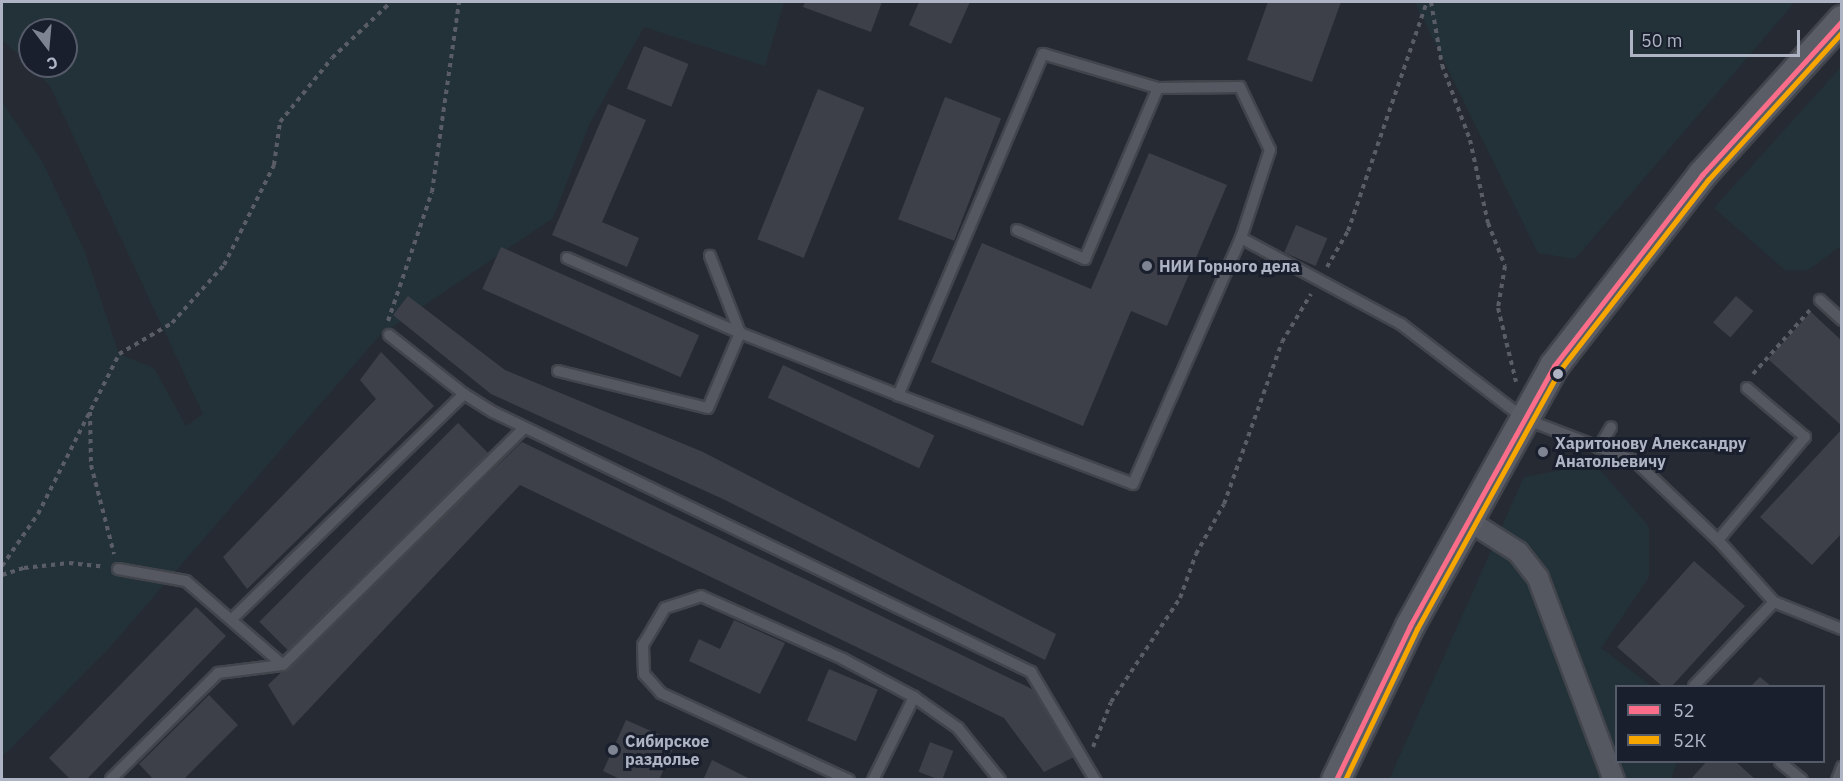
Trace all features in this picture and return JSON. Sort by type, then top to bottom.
[{"type":"street","points":[[1336,780],[1410,626],[1554,366],[1702,175],[1842,20]]},
{"type":"street","points":[[1469,521],[1518,552],[1538,578],[1614,780]]},
{"type":"lane","points":[[567,258],[740,333],[898,395],[1133,484],[1241,238],[1270,150],[1240,87],[1158,88],[1043,54],[898,395]]},
{"type":"lane","points":[[1017,230],[1085,259],[1158,88]]},
{"type":"lane","points":[[1241,238],[1401,324],[1525,419],[1635,461],[1718,540],[1774,602],[1842,629]]},
{"type":"lane","points":[[558,371],[708,408],[740,333],[710,256]]},
{"type":"lane","points":[[1820,300],[1842,320]]},
{"type":"lane","points":[[389,335],[464,394],[525,427],[1031,672],[1095,780]]},
{"type":"lane","points":[[1718,540],[1805,437],[1747,388]]},
{"type":"lane","points":[[233,618],[464,394]]},
{"type":"lane","points":[[111,778],[218,673],[283,665],[525,427]]},
{"type":"lane","points":[[1599,447],[1611,427]]},
{"type":"lane","points":[[118,569],[186,581],[233,618],[283,665]]},
{"type":"lane","points":[[849,780],[661,693],[644,674],[643,645],[664,608],[701,596],[728,604],[914,697],[958,728],[1000,780]]},
{"type":"lane","points":[[1696,685],[1774,602]]},
{"type":"lane","points":[[873,780],[914,697]]},
{"type":"lane","points":[[1781,763],[1802,780]]},
{"type":"lane","points":[[1837,780],[1842,767]]},
{"type":"path","points":[[2,566],[38,513],[119,354],[172,323],[224,265],[274,165],[280,122],[332,58],[391,2]]},
{"type":"path","points":[[389,335],[388,320],[432,192],[459,2]]},
{"type":"path","points":[[1086,765],[1111,702],[1180,598],[1196,554],[1224,504],[1282,342],[1348,231],[1429,2]]},
{"type":"path","points":[[1429,2],[1442,65],[1470,140],[1488,223],[1505,266],[1498,308],[1525,419]]},
{"type":"path","points":[[1747,388],[1755,369],[1820,300]]},
{"type":"path","points":[[2,575],[24,568],[69,563],[118,569],[91,465],[90,411]]},
{"type":"shaded area","points":[[2,2],[784,2],[765,66],[644,27],[589,125],[553,218],[379,336],[110,647],[2,757],[2,102],[42,161],[85,252],[119,354],[154,368],[186,426],[203,414],[50,86],[42,78],[78,78],[78,18],[18,18],[18,54],[2,40]]},
{"type":"shaded area","points":[[1415,2],[1795,2],[1575,259],[1538,253]]},
{"type":"shaded area","points":[[1841,67],[1841,246],[1808,270],[1786,271],[1714,208]]},
{"type":"shaded area","points":[[1595,464],[1649,527],[1649,577],[1601,648],[1650,685],[1615,685],[1615,763],[1677,763],[1671,779],[1389,780],[1524,477]]},
{"type":"building","points":[[805,2],[882,2],[871,32],[803,7]]},
{"type":"building","points":[[919,2],[970,2],[951,44],[909,25]]},
{"type":"building","points":[[1268,2],[1341,2],[1312,82],[1247,60]]},
{"type":"building","points":[[644,46],[689,64],[671,107],[627,89]]},
{"type":"building","points":[[818,89],[864,108],[804,258],[757,239]]},
{"type":"building","points":[[945,97],[1001,119],[954,241],[898,219]]},
{"type":"building","points":[[608,104],[646,120],[602,222],[639,238],[627,267],[552,235]]},
{"type":"building","name":"НИИ Горного дела","points":[[1149,153],[1227,185],[1167,326],[1131,311],[1083,426],[931,362],[982,243],[1091,289]]},
{"type":"building","points":[[1296,225],[1327,238],[1316,266],[1284,253]]},
{"type":"building","points":[[501,247],[699,335],[681,377],[482,289]]},
{"type":"building","points":[[408,296],[505,370],[703,452],[1056,634],[1045,660],[723,499],[491,394],[393,315]]},
{"type":"building","points":[[1736,296],[1753,311],[1730,338],[1713,322]]},
{"type":"building","points":[[1811,312],[1842,341],[1842,426],[1768,359]]},
{"type":"building","points":[[381,352],[434,406],[247,589],[223,557],[376,399],[360,380]]},
{"type":"building","points":[[783,365],[934,436],[919,468],[768,398]]},
{"type":"building","points":[[458,423],[490,455],[291,654],[259,622]]},
{"type":"building","points":[[1842,429],[1842,533],[1812,565],[1760,517]]},
{"type":"building","points":[[522,442],[1036,691],[1074,757],[1044,772],[1004,718],[520,485],[293,726],[268,685]]},
{"type":"building","points":[[1694,561],[1745,606],[1673,685],[1661,685],[1617,647]]},
{"type":"building","points":[[196,607],[226,636],[86,780],[71,780],[49,758]]},
{"type":"building","points":[[734,620],[785,643],[760,694],[689,661],[699,639],[720,649]]},
{"type":"building","points":[[829,669],[878,690],[856,741],[807,721]]},
{"type":"building","points":[[1760,677],[1770,685],[1752,685]]},
{"type":"building","points":[[209,695],[238,725],[183,780],[154,780],[139,764]]},
{"type":"building","points":[[626,720],[676,742],[659,780],[622,780],[603,771]]},
{"type":"building","points":[[930,742],[953,751],[942,780],[919,772]]},
{"type":"building","points":[[712,760],[752,780],[703,780]]},
{"type":"building","points":[[1705,763],[1737,763],[1756,780],[1690,780]]},
{"type":"transit line","name":"52","points":[[1336,780],[1410,626],[1554,366],[1702,175],[1842,21]]},
{"type":"transit line","name":"52К","points":[[1345,780],[1417,629],[1560,370],[1708,180],[1842,32]]},
{"type":"place","name":"НИИ Горного дела","points":[[1147,266]]},
{"type":"place","name":"Харитонову Александру Анатольевичу","points":[[1543,452]]},
{"type":"place","name":"Сибирское раздолье","points":[[613,750]]}]
